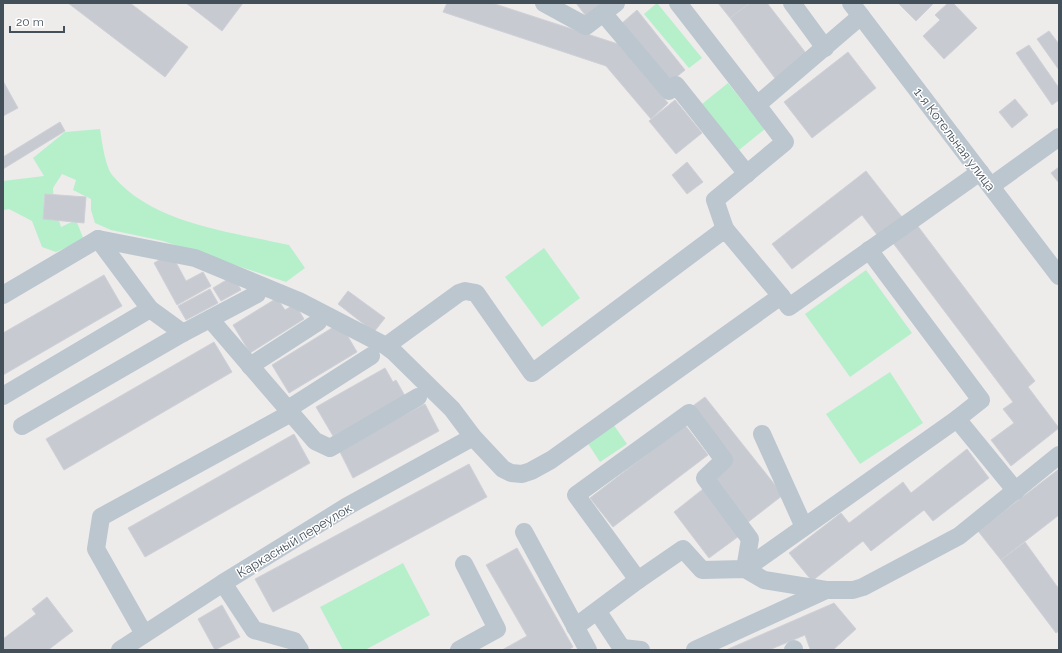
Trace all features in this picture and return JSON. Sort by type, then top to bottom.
[{"type":"street","points":[[544,3],[586,26],[610,8],[668,91],[676,84],[747,174]]},
{"type":"street","points":[[678,3],[785,142],[715,200],[726,229],[789,307],[980,172]]},
{"type":"street","points":[[792,3],[825,48]]},
{"type":"street","points":[[757,105],[825,48],[856,10]]},
{"type":"street","name":"1-я Котельная улица","points":[[856,10],[1059,276]]},
{"type":"street","points":[[991,186],[1059,137]]},
{"type":"street","points":[[386,346],[465,290],[476,293],[532,373],[726,229]]},
{"type":"street","points":[[3,295],[98,239],[195,258],[299,301],[386,346],[452,409],[473,437],[503,469],[511,473],[522,474],[531,471],[551,460],[781,296]]},
{"type":"street","points":[[98,239],[150,308],[182,333]]},
{"type":"street","points":[[744,569],[957,419],[980,400],[869,250]]},
{"type":"street","points":[[22,426],[182,333],[258,294]]},
{"type":"street","points":[[3,396],[150,308]]},
{"type":"street","points":[[210,319],[315,441],[330,448],[418,397]]},
{"type":"street","points":[[250,366],[318,322]]},
{"type":"street","points":[[144,634],[96,549],[101,517],[289,411],[371,356]]},
{"type":"street","points":[[638,580],[576,495],[689,413],[724,460],[705,478],[750,539],[744,569]]},
{"type":"street","points":[[957,419],[1016,491]]},
{"type":"street","points":[[762,434],[804,527]]},
{"type":"street","name":"Каркасный переулок","points":[[120,650],[223,583],[346,507],[473,437]]},
{"type":"street","points":[[575,627],[598,612],[638,580],[683,549],[702,570],[744,569],[764,580],[826,590],[852,590],[863,587],[959,536],[1059,455]]},
{"type":"street","points":[[524,532],[588,650]]},
{"type":"street","points":[[459,650],[497,629],[464,564]]},
{"type":"street","points":[[223,583],[254,630],[294,641],[300,650]]},
{"type":"street","points":[[695,650],[826,590]]},
{"type":"street","points":[[598,612],[622,649],[641,650]]},
{"type":"green space","points":[[657,3],[702,58],[689,68],[644,14]]},
{"type":"green space","points":[[728,83],[765,129],[739,150],[702,104]]},
{"type":"green space","points":[[100,129],[104,154],[110,172],[130,192],[149,205],[195,224],[289,245],[305,268],[286,282],[163,241],[111,230],[95,223],[91,210],[91,199],[73,190],[76,180],[62,174],[53,188],[54,205],[61,227],[76,220],[84,240],[56,252],[42,247],[32,221],[9,209],[3,210],[3,181],[44,176],[33,158],[65,132]]},
{"type":"green space","points":[[544,248],[580,298],[542,327],[505,277]]},
{"type":"green space","points":[[866,270],[912,333],[850,377],[805,314]]},
{"type":"green space","points":[[890,372],[923,423],[860,464],[826,414]]},
{"type":"green space","points":[[613,424],[627,444],[600,462],[587,442]]},
{"type":"green space","points":[[403,563],[430,615],[365,650],[343,650],[320,607]]},
{"type":"building","points":[[68,3],[130,3],[188,47],[165,77]]},
{"type":"building","points":[[186,3],[243,3],[222,31]]},
{"type":"building","points":[[447,3],[492,3],[618,44],[668,103],[651,119],[606,66],[443,12]]},
{"type":"building","points":[[576,3],[602,3],[586,16]]},
{"type":"building","points":[[718,3],[750,3],[730,18]]},
{"type":"building","points":[[750,3],[767,3],[809,57],[777,81],[730,18]]},
{"type":"building","points":[[898,3],[934,3],[916,21]]},
{"type":"building","points":[[948,3],[953,3],[977,28],[944,59],[923,36],[940,20],[935,15]]},
{"type":"building","points":[[637,10],[685,70],[669,83],[621,24]]},
{"type":"building","points":[[1049,31],[1059,44],[1059,70],[1037,39]]},
{"type":"building","points":[[1029,45],[1059,88],[1059,100],[1052,105],[1016,53]]},
{"type":"building","points":[[848,52],[876,88],[812,138],[784,102]]},
{"type":"building","points":[[3,81],[18,108],[3,116]]},
{"type":"building","points":[[1015,99],[1028,115],[1012,128],[999,112]]},
{"type":"building","points":[[675,100],[702,133],[676,154],[649,121]]},
{"type":"building","points":[[60,122],[65,131],[3,169],[3,157]]},
{"type":"building","points":[[687,162],[703,182],[687,194],[672,175]]},
{"type":"building","points":[[1059,167],[1059,183],[1051,173]]},
{"type":"building","points":[[866,171],[902,217],[878,236],[862,215],[792,269],[772,244]]},
{"type":"building","points":[[45,194],[86,197],[84,223],[43,219]]},
{"type":"building","points":[[914,221],[1035,381],[1028,387],[1059,428],[1011,466],[991,440],[1014,423],[1003,409],[1013,402],[890,239]]},
{"type":"building","points":[[171,253],[186,281],[203,272],[211,286],[177,305],[154,263]]},
{"type":"building","points":[[104,275],[122,306],[3,375],[3,333]]},
{"type":"building","points":[[233,276],[241,290],[221,301],[213,288]]},
{"type":"building","points":[[210,289],[218,303],[186,320],[178,306]]},
{"type":"building","points":[[348,291],[385,318],[374,332],[338,304]]},
{"type":"building","points":[[277,298],[285,310],[295,304],[304,319],[250,353],[233,325]]},
{"type":"building","points":[[340,323],[357,352],[289,393],[272,365]]},
{"type":"building","points":[[214,342],[232,372],[64,470],[46,439]]},
{"type":"building","points":[[385,368],[393,382],[396,380],[405,396],[333,436],[316,407]]},
{"type":"building","points":[[705,397],[783,495],[747,523],[711,478],[732,461],[690,408]]},
{"type":"building","points":[[425,404],[439,431],[353,478],[339,450]]},
{"type":"building","points":[[685,425],[708,455],[613,527],[590,498]]},
{"type":"building","points":[[294,434],[310,463],[145,557],[128,528]]},
{"type":"building","points":[[967,449],[989,478],[933,521],[924,510],[871,551],[863,541],[812,581],[789,553],[841,513],[849,523],[903,482],[911,493]]},
{"type":"building","points":[[469,464],[487,497],[273,612],[255,579]]},
{"type":"building","points":[[1059,469],[1059,515],[1001,560],[978,531]]},
{"type":"building","points":[[703,489],[739,536],[709,558],[674,512]]},
{"type":"building","points":[[1025,542],[1059,589],[1059,631],[1056,633],[1001,560]]},
{"type":"building","points":[[517,548],[573,647],[568,650],[502,650],[527,636],[486,565]]},
{"type":"building","points":[[47,597],[73,631],[48,650],[3,650],[3,639],[36,614],[32,609]]},
{"type":"building","points":[[834,603],[856,629],[833,650],[809,650],[810,649],[805,635],[769,650],[726,650]]},
{"type":"building","points":[[222,605],[240,637],[215,650],[198,619]]}]
